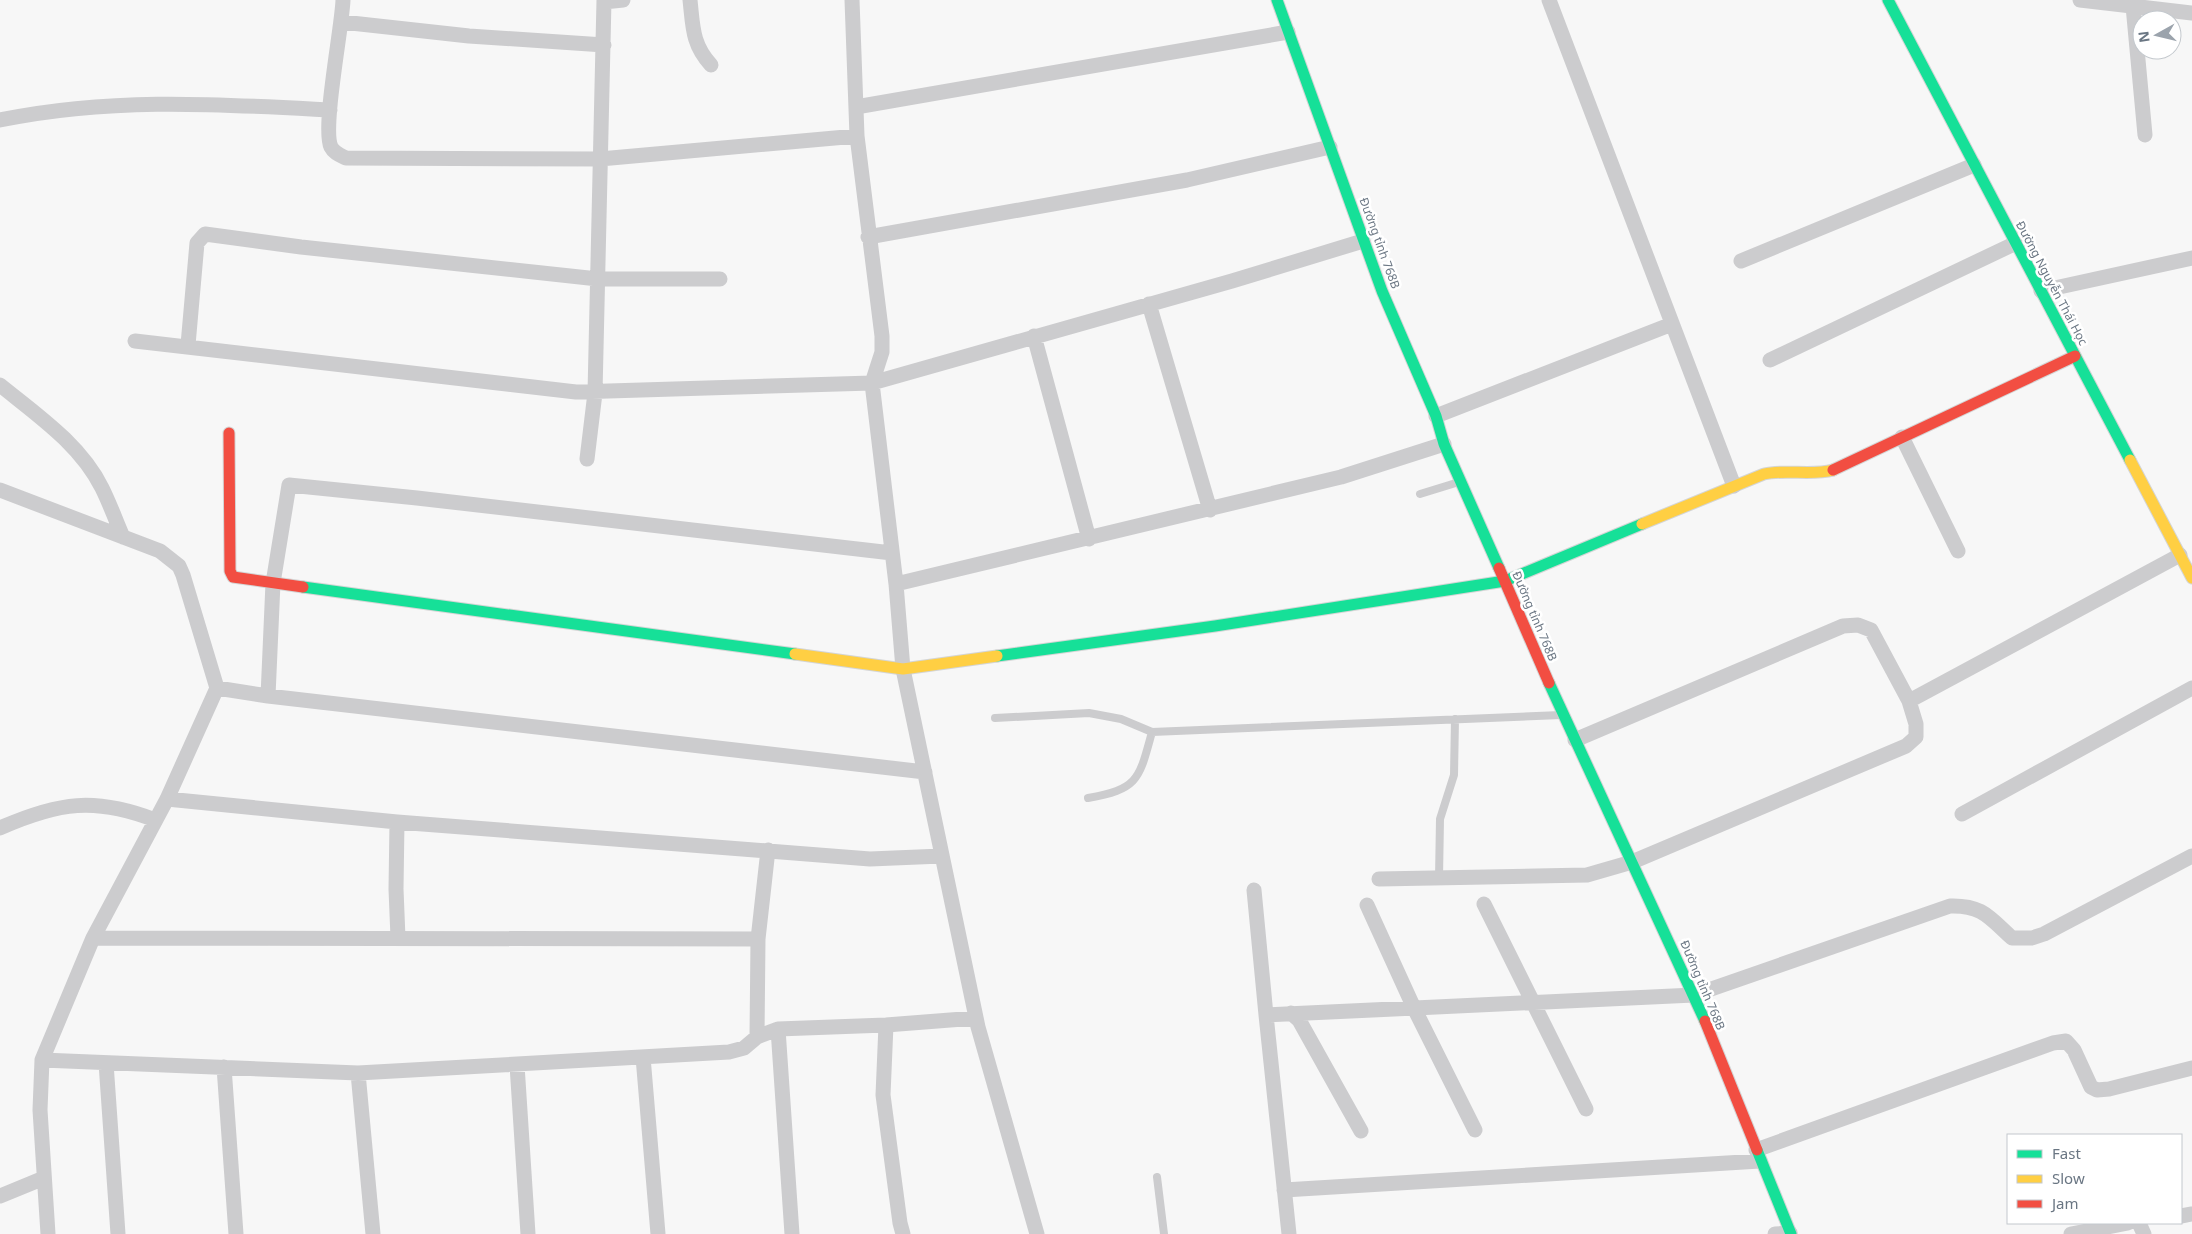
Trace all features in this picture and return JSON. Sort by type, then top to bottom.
[{"type":"street","points":[[343,0],[342,22],[330,110],[329,136],[331,147],[337,154],[346,158],[600,159],[857,136]]},
{"type":"street","points":[[587,459],[595,393],[604,1],[624,0]]},
{"type":"street","points":[[690,0],[696,44],[702,55],[711,65]]},
{"type":"street","points":[[852,0],[857,136],[868,237],[882,336],[882,352],[872,383],[896,584],[903,668],[976,1018],[1037,1234]]},
{"type":"street","name":"Đường tỉnh 768B","points":[[1277,0],[1363,241],[1436,416],[1444,444],[1575,740],[1694,995],[1758,1156],[1785,1234]]},
{"type":"street","points":[[1550,0],[1734,486]]},
{"type":"street","name":"Đường Nguyễn Thái Học","points":[[1888,0],[2190,572]]},
{"type":"street","points":[[2085,0],[2192,13]]},
{"type":"street","points":[[2133,6],[2145,135]]},
{"type":"street","points":[[342,22],[470,36],[604,45]]},
{"type":"street","points":[[856,107],[1288,32]]},
{"type":"street","points":[[0,120],[74,107],[178,102],[330,110]]},
{"type":"street","points":[[868,237],[1187,180],[1330,147]]},
{"type":"street","points":[[1741,261],[1974,164]]},
{"type":"street","points":[[188,345],[198,243],[205,234],[598,279],[720,279]]},
{"type":"street","points":[[134,341],[188,345],[595,393],[872,383],[1363,241]]},
{"type":"street","points":[[1770,360],[2016,243]]},
{"type":"street","points":[[2041,290],[2192,258]]},
{"type":"street","points":[[1150,304],[1210,510]]},
{"type":"street","points":[[1436,416],[1672,324]]},
{"type":"street","points":[[1034,336],[1089,539]]},
{"type":"street","points":[[229,433],[230,571],[233,577],[903,668],[1225,624],[1505,581],[1776,470],[1786,469],[1820,474],[1832,472],[2075,356]]},
{"type":"street","points":[[0,385],[47,422],[84,462],[101,487],[123,538]]},
{"type":"street","points":[[1902,437],[1958,551]]},
{"type":"street","points":[[896,584],[1341,477],[1444,444]]},
{"type":"street","points":[[268,696],[273,583],[289,485],[892,553]]},
{"type":"street","points":[[0,490],[160,551],[179,566],[217,688],[167,799],[93,938],[42,1060],[40,1110],[48,1234]]},
{"type":"street","points":[[1909,701],[2180,555]]},
{"type":"street","points":[[1379,879],[1587,874],[1632,862],[1906,746],[1916,737],[1916,724],[1909,701],[1872,630],[1858,625],[1842,626],[1575,740]]},
{"type":"street","points":[[217,688],[268,696],[925,772]]},
{"type":"street","points":[[1962,814],[2192,688]]},
{"type":"street","points":[[167,799],[398,822],[870,859],[942,856]]},
{"type":"street","points":[[0,828],[22,818],[59,807],[88,804],[129,810],[155,820]]},
{"type":"street","points":[[398,822],[396,889],[398,938]]},
{"type":"street","points":[[758,1037],[758,939],[768,850]]},
{"type":"street","points":[[1266,1015],[1694,995],[1950,906],[1968,906],[1985,913],[2012,938],[2032,938],[2044,934],[2192,856]]},
{"type":"street","points":[[1254,890],[1289,1234]]},
{"type":"street","points":[[1484,904],[1586,1109]]},
{"type":"street","points":[[1368,905],[1414,1008],[1475,1130]]},
{"type":"street","points":[[93,938],[758,939]]},
{"type":"street","points":[[1291,1013],[1299,1020],[1361,1131]]},
{"type":"street","points":[[42,1060],[358,1073],[737,1051],[758,1037],[778,1029],[886,1025],[976,1018]]},
{"type":"street","points":[[886,1025],[883,1095],[900,1224],[903,1234]]},
{"type":"street","points":[[778,1029],[792,1234]]},
{"type":"street","points":[[1284,1190],[1758,1156],[2053,1043],[2066,1041],[2074,1050],[2091,1087],[2097,1090],[2108,1089],[2192,1068]]},
{"type":"street","points":[[643,1057],[658,1234]]},
{"type":"street","points":[[106,1063],[118,1234]]},
{"type":"street","points":[[517,1064],[528,1234]]},
{"type":"street","points":[[224,1067],[236,1234]]},
{"type":"street","points":[[358,1073],[373,1234]]},
{"type":"street","points":[[0,1196],[44,1178]]},
{"type":"street","points":[[2071,1234],[2123,1224]]},
{"type":"lane","points":[[1420,494],[1460,482]]},
{"type":"lane","points":[[995,718],[1089,713],[1121,719],[1152,732],[1564,715]]},
{"type":"lane","points":[[1439,878],[1440,819],[1454,775],[1456,719]]},
{"type":"lane","points":[[1088,798],[1106,795],[1133,783],[1143,765],[1152,732]]},
{"type":"lane","points":[[1157,1177],[1164,1234]]},
{"type":"traffic: fast","points":[[1277,0],[1382,291],[1436,416],[1444,444],[1499,568]]},
{"type":"traffic: fast","points":[[1888,0],[2130,460]]},
{"type":"traffic: fast","points":[[997,656],[1215,626],[1505,581],[1642,524]]},
{"type":"traffic: fast","points":[[303,587],[795,654]]},
{"type":"traffic: fast","points":[[1549,683],[1705,1021]]},
{"type":"traffic: fast","points":[[1757,1150],[1791,1234]]},
{"type":"traffic: slow","points":[[2130,460],[2192,578]]},
{"type":"traffic: slow","points":[[1642,524],[1764,474],[1825,472],[1833,470]]},
{"type":"traffic: slow","points":[[795,654],[903,669],[997,656]]},
{"type":"traffic: jam","points":[[1833,470],[2075,356]]},
{"type":"traffic: jam","points":[[229,433],[230,571],[233,577],[303,587]]},
{"type":"traffic: jam","points":[[1499,568],[1549,683]]},
{"type":"traffic: jam","points":[[1705,1021],[1757,1150]]}]
